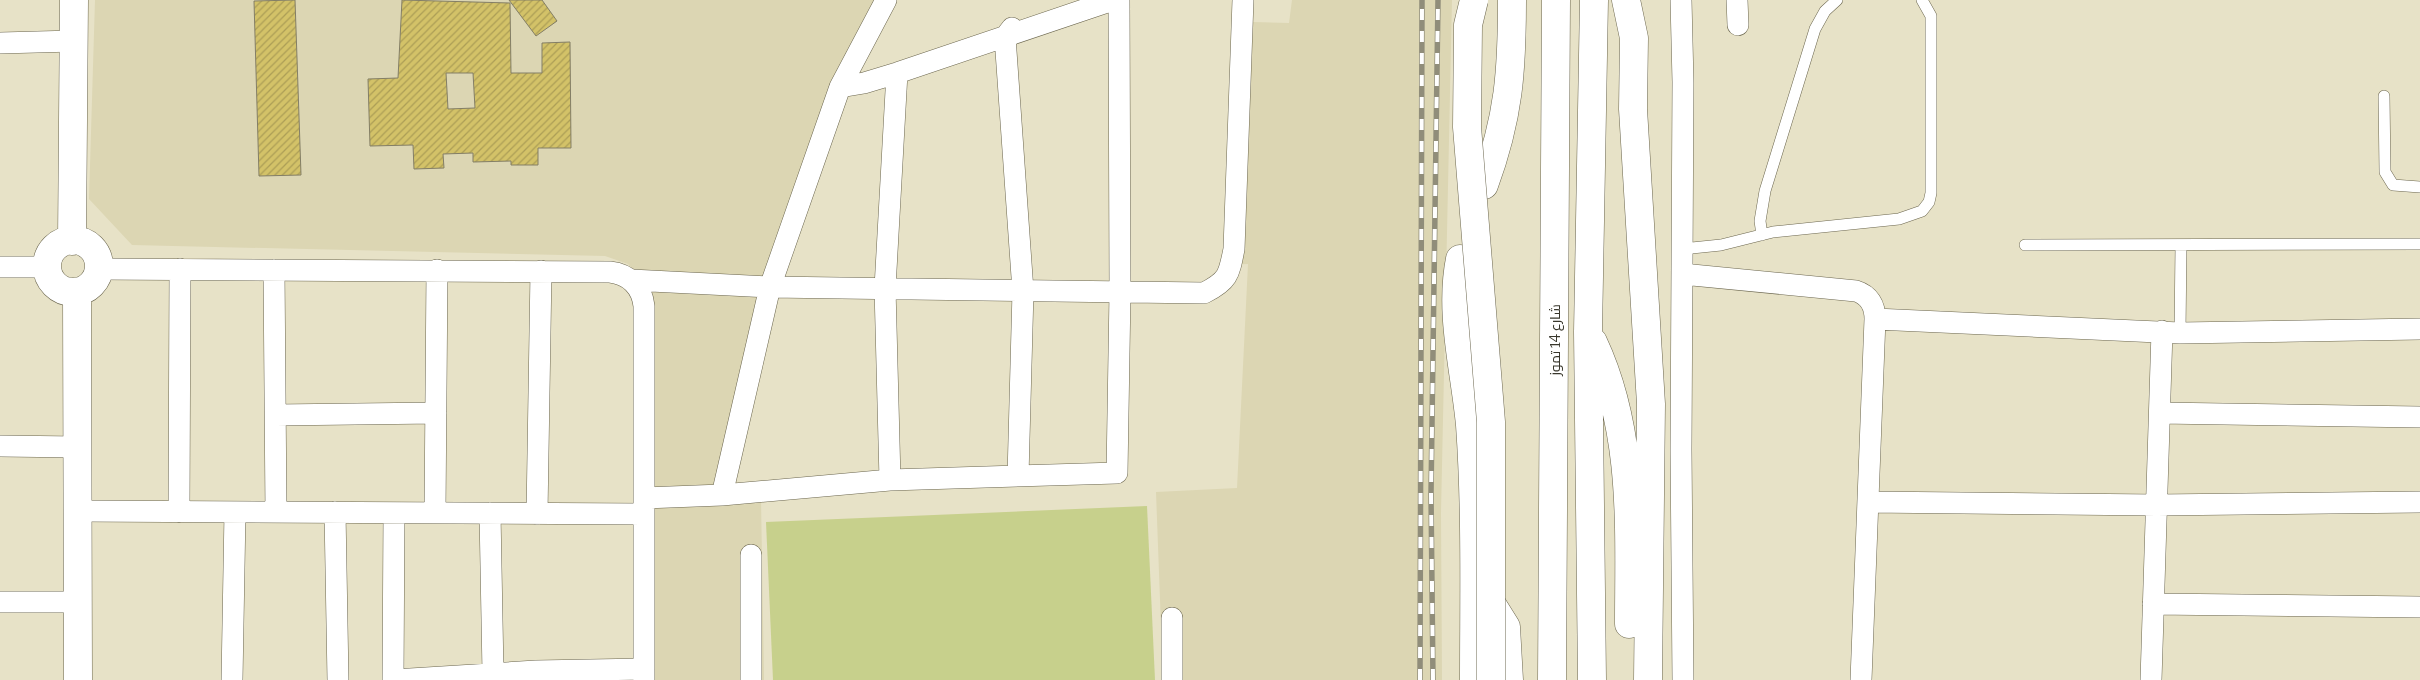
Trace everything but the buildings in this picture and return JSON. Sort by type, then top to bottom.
[{"type":"main road","points":[[72,240],[74,0]]},
{"type":"main road","points":[[1474,0],[1468,25],[1467,127],[1491,422],[1491,680]]},
{"type":"main road","points":[[1484,185],[1497,152],[1506,117],[1510,82],[1512,0]]},
{"type":"main road","name":"شارع 14 تموز","points":[[1552,680],[1556,0]]},
{"type":"main road","points":[[1592,680],[1588,332],[1594,0]]},
{"type":"main road","points":[[1626,0],[1634,38],[1634,109],[1651,404],[1648,680]]},
{"type":"main road","points":[[72,240],[82,242],[93,250],[98,259],[98,269],[93,282],[86,289],[77,292],[68,292],[56,286],[50,280],[47,267],[49,255],[54,248],[72,240]]},
{"type":"main road","points":[[1460,259],[1456,290],[1470,425],[1473,506],[1474,680]]},
{"type":"main road","points":[[77,292],[78,680]]},
{"type":"main road","points":[[1588,332],[1604,365],[1615,400],[1626,453],[1629,522],[1629,680]]},
{"type":"main road","points":[[1457,680],[1453,414],[1461,347]]},
{"type":"main road","points":[[1648,600],[1658,613],[1663,628],[1664,680]]},
{"type":"main road","points":[[1491,603],[1506,626],[1509,680]]},
{"type":"street","points":[[722,495],[770,287],[840,87],[886,0]]},
{"type":"street","points":[[840,87],[864,83],[897,73],[1009,33],[1112,0]]},
{"type":"street","points":[[78,512],[538,514],[643,506],[722,495],[890,480],[1117,473],[1120,293],[1119,0]]},
{"type":"street","points":[[631,280],[770,287],[1204,294],[1222,284],[1231,267],[1234,249],[1243,0]]},
{"type":"street","points":[[1681,0],[1683,82],[1683,680]]},
{"type":"street","points":[[1737,0],[1738,25]]},
{"type":"street","points":[[1009,33],[1023,291],[1018,476]]},
{"type":"street","points":[[0,42],[74,41]]},
{"type":"street","points":[[890,480],[885,288],[897,73]]},
{"type":"street","points":[[0,267],[47,267]]},
{"type":"street","points":[[98,269],[610,272],[622,274],[631,280],[640,291],[644,306],[644,674],[536,676],[493,673],[394,680],[394,513]]},
{"type":"street","points":[[179,512],[180,269]]},
{"type":"street","points":[[274,270],[276,512]]},
{"type":"street","points":[[435,513],[437,270]]},
{"type":"street","points":[[538,514],[541,271]]},
{"type":"street","points":[[1682,274],[1856,291],[1871,301],[1875,318],[1861,680]]},
{"type":"street","points":[[1875,318],[2171,332],[2420,329]]},
{"type":"street","points":[[2151,680],[2160,413],[2171,332]]},
{"type":"street","points":[[276,415],[436,413]]},
{"type":"street","points":[[2160,413],[2420,417]]},
{"type":"street","points":[[0,446],[78,447]]},
{"type":"street","points":[[1868,502],[2157,505],[2420,502]]},
{"type":"street","points":[[232,680],[235,512]]},
{"type":"street","points":[[336,512],[338,680]]},
{"type":"street","points":[[490,513],[493,673]]},
{"type":"street","points":[[751,555],[751,680]]},
{"type":"street","points":[[0,602],[78,602]]},
{"type":"street","points":[[2153,604],[2420,607]]},
{"type":"street","points":[[1172,618],[1172,680]]},
{"type":"lane","points":[[1762,235],[1760,221],[1765,191],[1815,29],[1825,11],[1837,0]]},
{"type":"lane","points":[[1682,249],[1721,245],[1773,232],[1899,219],[1922,211],[1929,202],[1931,16],[1922,0]]},
{"type":"lane","points":[[2384,96],[2385,172],[2393,185],[2420,187]]},
{"type":"lane","points":[[2025,245],[2420,244]]},
{"type":"lane","points":[[2171,332],[2181,246]]},
{"type":"shaded area","points":[[95,0],[875,0],[833,89],[714,502],[761,499],[764,680],[651,680],[649,292],[628,264],[605,256],[132,245],[89,199]]},
{"type":"shaded area","points":[[1292,0],[1452,0],[1441,513],[1442,680],[1163,680],[1156,492],[1237,488],[1248,264],[1224,265],[1252,22],[1289,23]]},
{"type":"green space","points":[[1147,506],[1155,680],[773,680],[766,522]]},
{"type":"railway","points":[[1420,680],[1422,0]]},
{"type":"railway","points":[[1433,680],[1431,494],[1438,0]]}]
